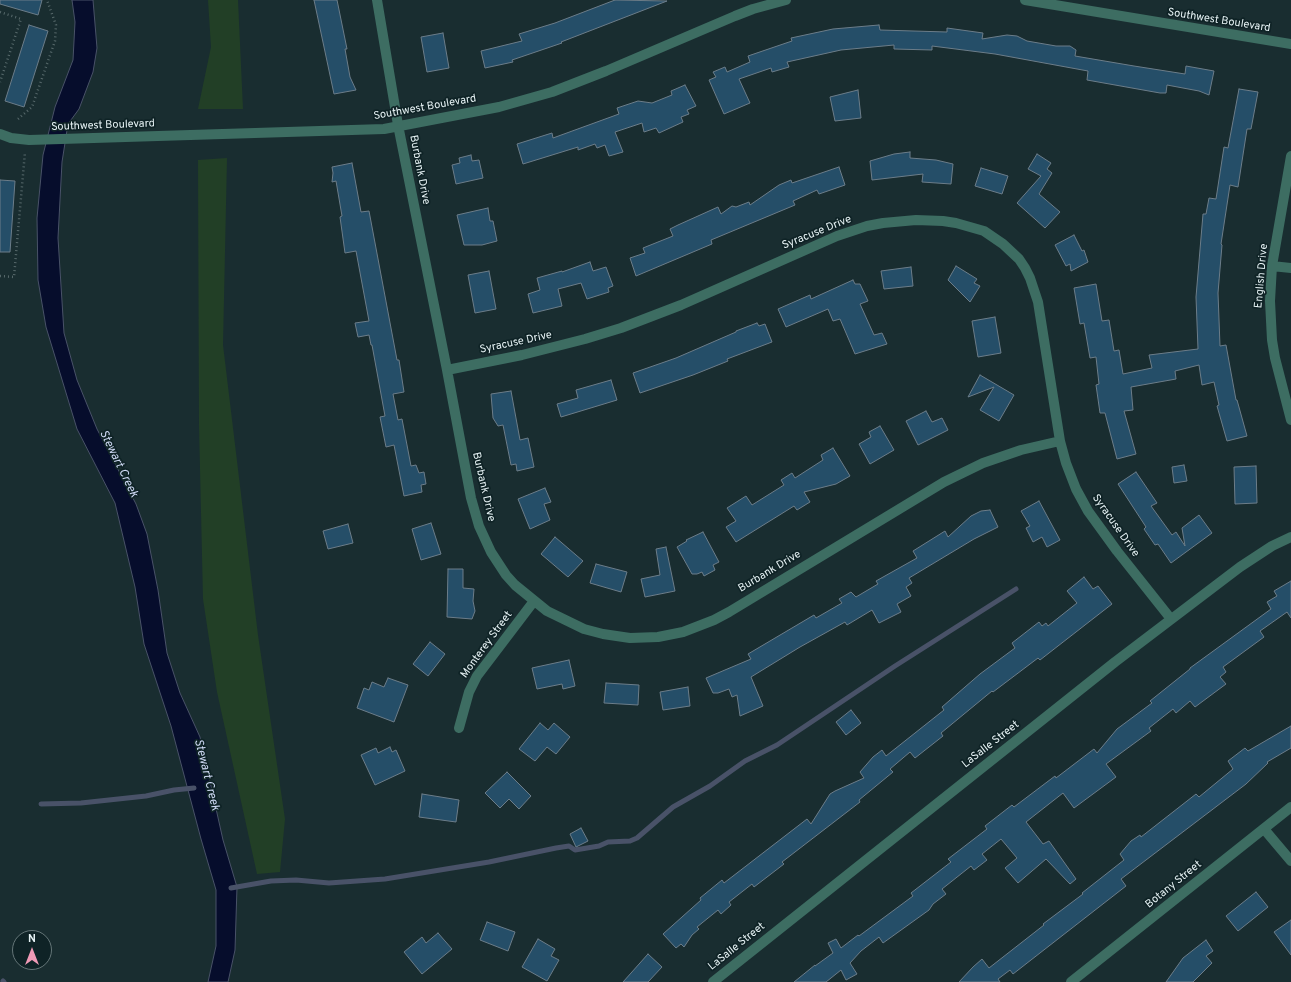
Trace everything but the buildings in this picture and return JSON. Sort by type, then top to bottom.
[{"type":"street","name":"Burbank Drive","points":[[377,0],[398,126],[471,498],[479,526],[491,552],[506,575],[534,602],[559,618],[584,629],[603,634],[630,638],[658,637],[683,632],[714,620],[728,612],[944,482],[983,463],[1008,454],[1060,441]]},
{"type":"street","name":"Southwest Boulevard","points":[[0,134],[11,138],[29,140],[384,129],[485,110],[552,92],[606,71],[735,16],[753,9],[786,0]]},
{"type":"street","name":"Southwest Boulevard","points":[[1025,0],[1291,44]]},
{"type":"street","name":"English Drive","points":[[1291,156],[1272,266],[1270,301],[1272,340],[1275,358],[1291,420]]},
{"type":"street","name":"Syracuse Drive","points":[[447,370],[522,355],[621,328],[681,305],[837,236],[867,226],[916,220],[943,221],[984,231],[1003,244],[1019,259],[1030,278],[1038,302],[1060,441],[1066,463],[1076,489],[1088,511],[1170,619]]},
{"type":"street","points":[[1272,266],[1291,268]]},
{"type":"street","name":"LaSalle Street","points":[[713,982],[1170,619],[1240,567],[1272,546],[1291,537]]},
{"type":"street","name":"Monterey Street","points":[[459,728],[469,692],[477,676],[534,602]]},
{"type":"street","name":"Botany Street","points":[[1071,982],[1291,807]]},
{"type":"street","points":[[1264,829],[1291,862]]},
{"type":"path","points":[[18,119],[32,107],[56,41],[56,25],[47,0]]},
{"type":"path","points":[[0,12],[21,19],[0,82]]},
{"type":"path","points":[[0,276],[14,277],[25,151]]},
{"type":"green space","points":[[208,0],[238,0],[243,109],[198,109],[211,47]]},
{"type":"green space","points":[[227,158],[223,345],[258,635],[285,819],[280,872],[257,874],[217,692],[203,599],[199,425],[198,160]]},
{"type":"water","name":"Stewart Creek","points":[[72,0],[93,0],[97,48],[93,72],[79,109],[68,124],[62,162],[58,238],[64,333],[77,380],[97,429],[136,504],[147,534],[158,590],[167,653],[180,693],[200,737],[223,840],[237,887],[235,950],[228,982],[208,982],[216,946],[216,890],[171,726],[144,644],[135,587],[115,503],[77,429],[46,327],[38,280],[37,218],[43,155],[55,107],[73,60],[75,22]]},
{"type":"waterway","points":[[231,888],[271,881],[296,880],[329,883],[385,879],[489,862],[556,848],[569,846],[575,850],[599,846],[608,842],[630,841],[637,838],[673,807],[710,786],[745,761],[777,745],[895,666],[1016,589]]},
{"type":"waterway","points":[[41,804],[81,803],[146,796],[174,790],[194,788]]}]
